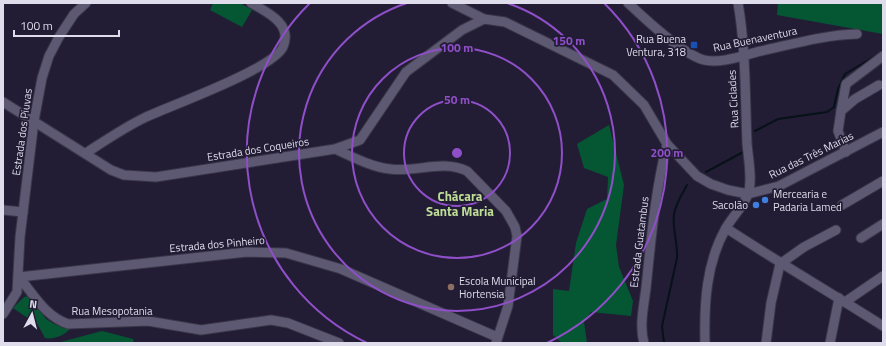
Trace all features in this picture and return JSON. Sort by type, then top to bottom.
[{"type":"street","name":"Estrada dos Piuvas","points":[[3,314],[17,292],[23,212],[34,121],[42,78],[49,56],[74,14],[86,3]]},
{"type":"street","points":[[86,153],[146,117],[221,85],[269,61],[279,54],[284,41],[282,26],[272,14],[251,3]]},
{"type":"street","points":[[452,3],[484,19],[505,22],[613,75],[644,106],[667,144],[697,176],[722,188],[748,194],[726,228],[715,254],[709,277],[704,308],[705,343]]},
{"type":"street","name":"Rua Buenaventura","points":[[628,3],[689,53],[705,60],[721,60],[802,41],[837,35],[857,34]]},
{"type":"street","name":"Rua Ciclades","points":[[738,3],[750,170],[748,194]]},
{"type":"street","name":"Estrada dos Coqueiros","points":[[4,105],[34,121],[112,170],[124,175],[156,177],[335,149],[360,140],[406,72],[462,30],[484,19]]},
{"type":"street","points":[[846,152],[838,131],[846,84],[883,56]]},
{"type":"street","points":[[841,111],[855,99],[879,85]]},
{"type":"street","name":"Rua das Três Marias","points":[[748,194],[779,186],[883,132]]},
{"type":"street","name":"Estrada Guatambus","points":[[644,343],[643,310],[650,240],[659,174],[667,144]]},
{"type":"street","points":[[335,149],[370,164],[391,169],[404,170],[444,165],[461,168],[467,171],[506,211],[515,227],[517,246],[508,306],[497,340]]},
{"type":"street","points":[[842,205],[883,182]]},
{"type":"street","points":[[3,210],[23,212]]},
{"type":"street","points":[[861,238],[883,224]]},
{"type":"street","points":[[726,228],[780,264],[883,326]]},
{"type":"street","points":[[766,343],[771,303],[780,264],[804,247],[836,230]]},
{"type":"street","name":"Estrada dos Pinheiro","points":[[19,277],[247,252],[286,253],[341,269],[497,340]]},
{"type":"street","points":[[830,343],[842,300],[883,276]]},
{"type":"street","name":"Rua Mesopotania","points":[[19,277],[44,309],[57,320],[68,324],[148,321],[201,330],[270,320],[288,323],[339,343]]},
{"type":"green space","points":[[213,3],[240,3],[252,10],[242,27],[210,10]]},
{"type":"green space","points":[[778,3],[883,3],[883,34],[777,15]]},
{"type":"green space","points":[[609,125],[624,185],[616,245],[619,267],[633,301],[631,316],[591,312],[584,322],[587,343],[562,343],[553,335],[553,289],[569,291],[576,243],[587,209],[607,199],[608,177],[584,168],[577,144]]},
{"type":"green space","points":[[29,296],[46,319],[54,324],[70,329],[59,336],[45,338],[38,325],[13,308],[24,297]]},
{"type":"green space","points":[[102,331],[133,339],[134,343],[57,343]]},
{"type":"waterway","points":[[755,131],[778,119],[827,112],[834,107],[838,89],[845,74],[877,55]]},
{"type":"waterway","points":[[706,172],[745,151]]},
{"type":"waterway","points":[[664,343],[662,326],[677,258],[674,214],[678,202],[687,185]]},
{"type":"place","name":"Rua Buena Ventura, 318","points":[[694,45]]},
{"type":"place","name":"Mercearia e Padaria Lamed","points":[[765,200]]},
{"type":"place","name":"Sacolão","points":[[756,205]]},
{"type":"place","name":"Escola Municipal Hortensia","points":[[451,287]]},
{"type":"district","name":"Chácara Santa Maria","points":[[460,204]]}]
